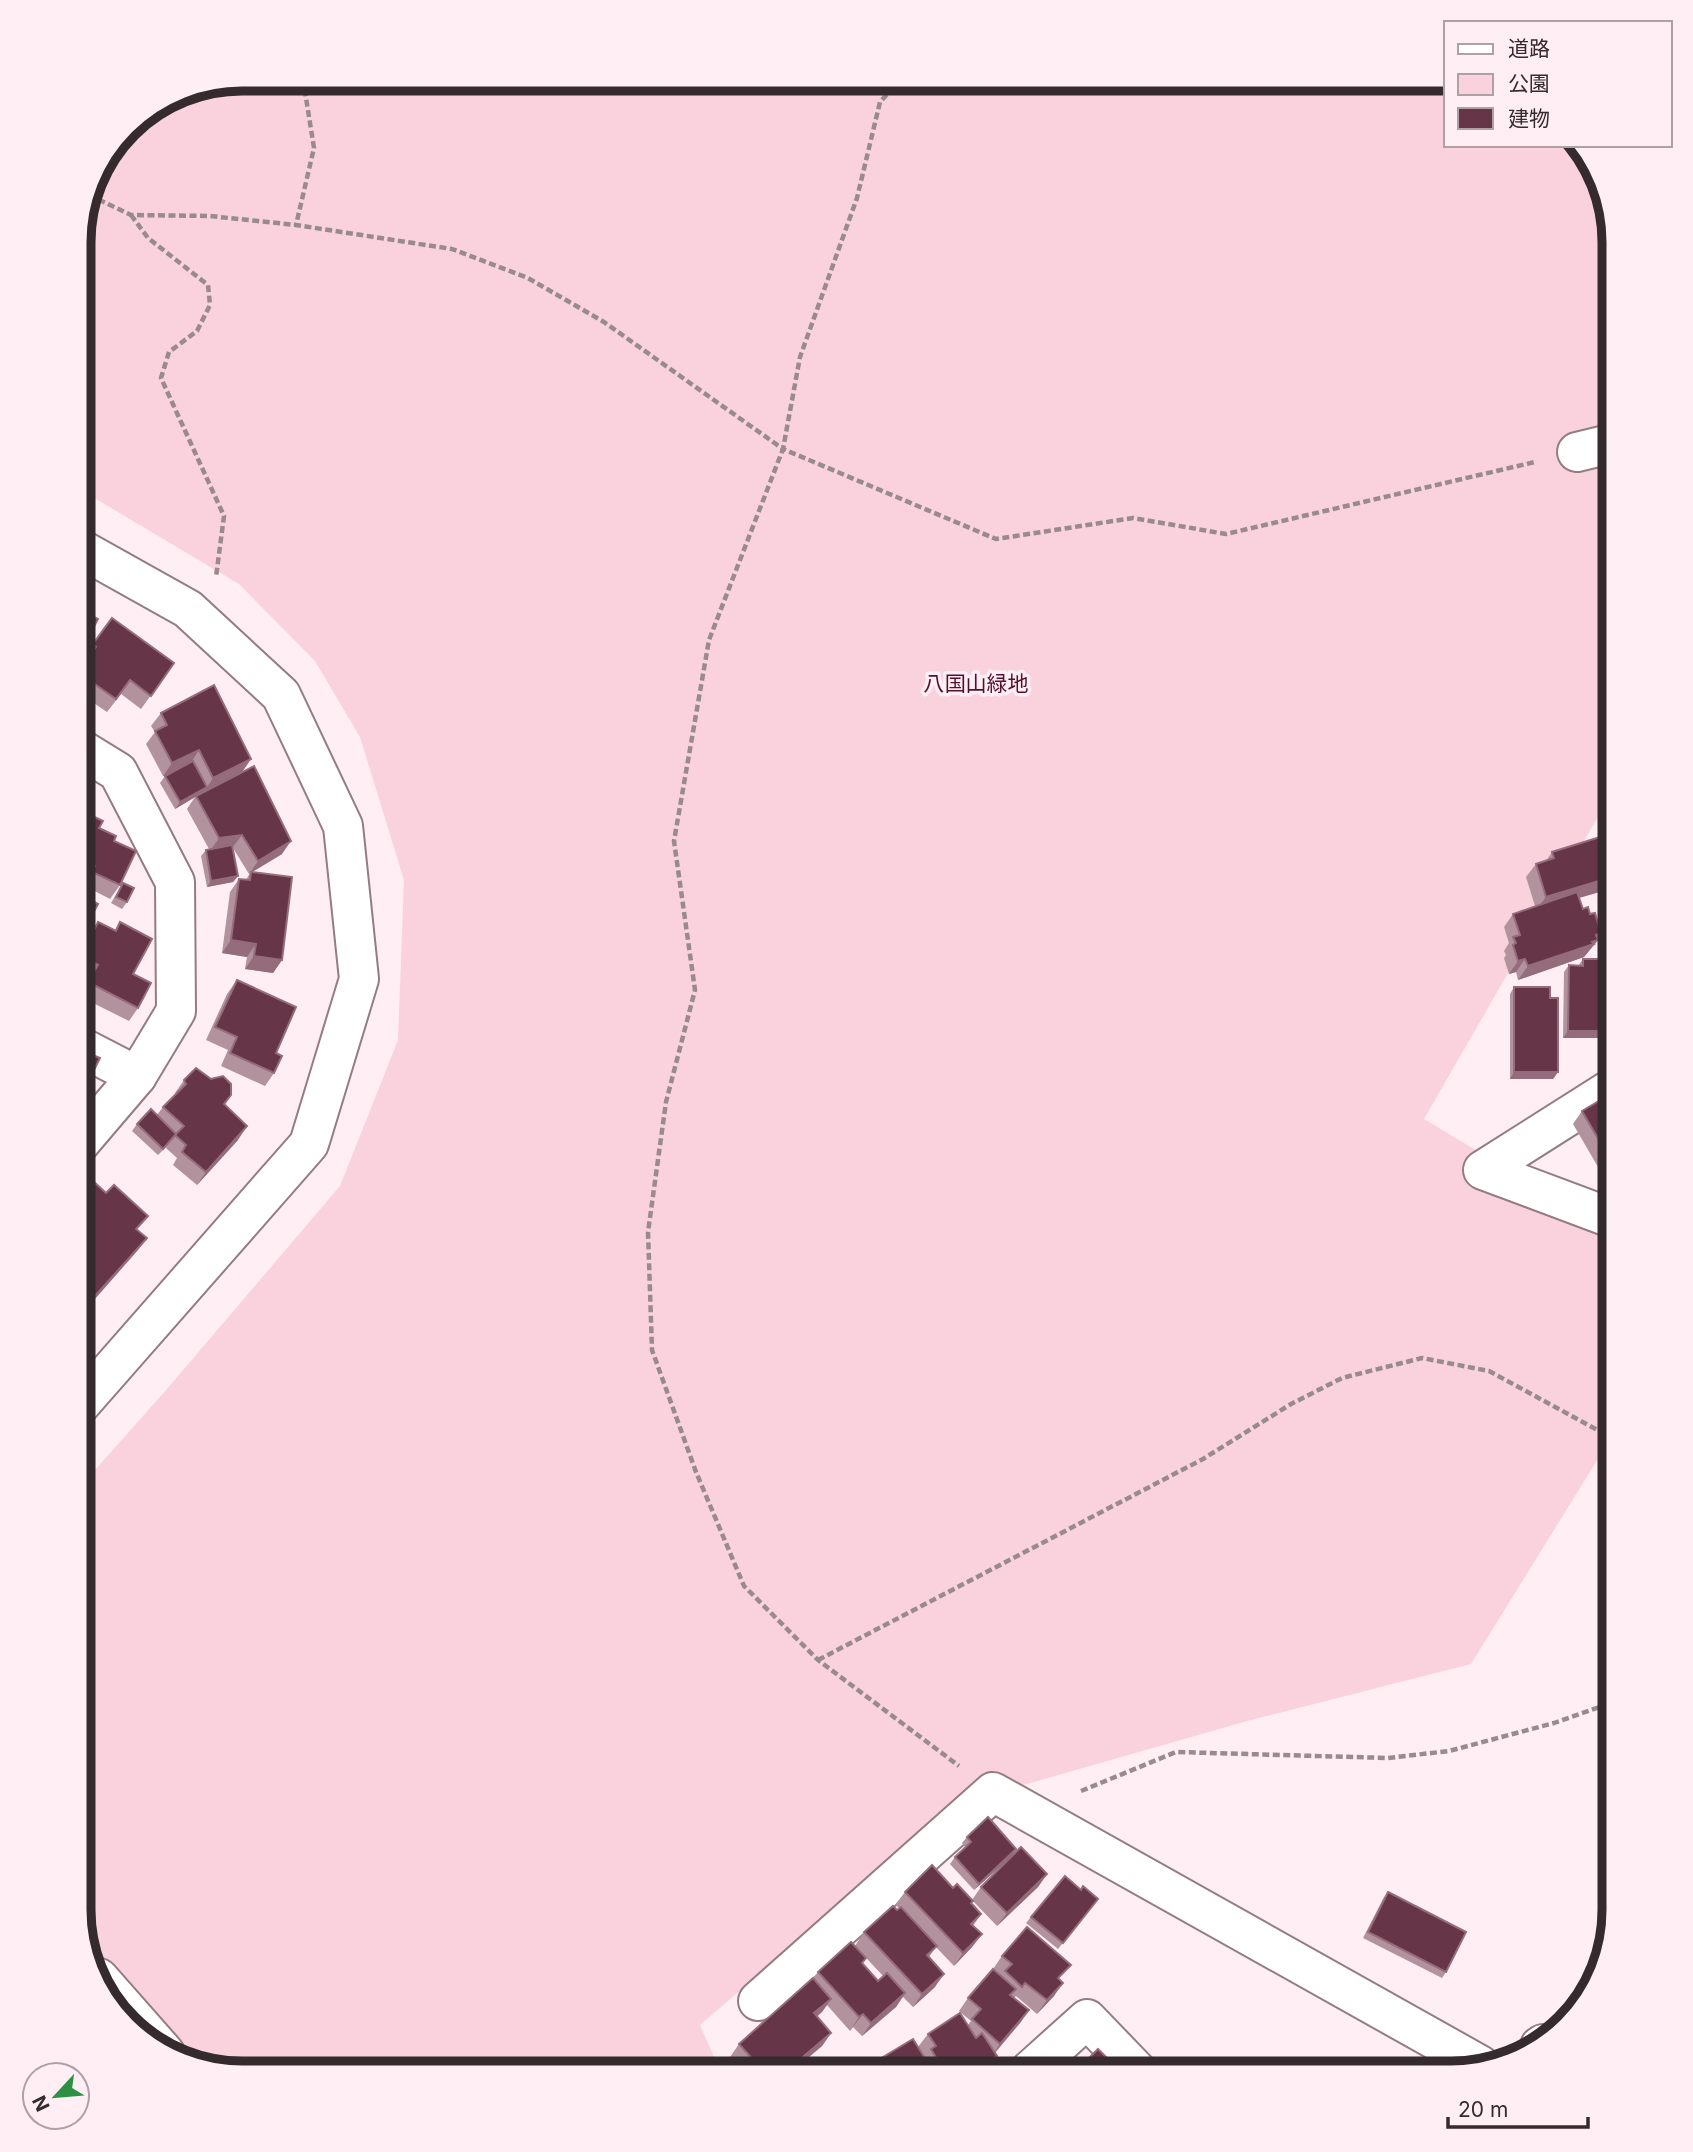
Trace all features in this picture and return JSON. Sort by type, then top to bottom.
[{"type":"street","points":[[1577,452],[1602,446]]},
{"type":"street","points":[[91,555],[188,609],[281,695],[343,826],[359,979],[309,1144],[91,1392]]},
{"type":"street","points":[[91,755],[118,772],[175,882],[177,1011],[137,1076],[91,1130]]},
{"type":"street","points":[[91,1052],[137,1076]]},
{"type":"street","points":[[1602,1095],[1483,1170],[1602,1215]]},
{"type":"street","points":[[758,2001],[993,1792],[1472,2060]]},
{"type":"street","points":[[1040,2061],[1087,2019],[1127,2061]]},
{"type":"path","points":[[296,225],[314,148],[305,91]]},
{"type":"path","points":[[890,91],[880,102],[857,198],[800,357],[783,449],[709,640],[674,841],[695,990],[666,1102],[648,1232],[652,1350],[696,1472],[744,1586],[818,1661],[993,1792]]},
{"type":"path","points":[[97,199],[131,215],[210,216],[296,225],[452,249],[528,278],[604,322],[783,449],[996,539],[1133,518],[1226,534],[1577,452]]},
{"type":"path","points":[[131,215],[148,238],[208,285],[210,305],[197,331],[169,352],[161,378],[224,516],[215,578]]},
{"type":"path","points":[[818,1661],[1203,1459],[1291,1404],[1342,1378],[1422,1358],[1489,1371],[1602,1432]]},
{"type":"path","points":[[1079,1791],[1176,1752],[1309,1758],[1388,1758],[1449,1751],[1554,1723],[1602,1706]]},
{"type":"green space","name":"八国山緑地","points":[[242,91],[1444,91],[1444,147],[1568,147],[1590,184],[1601,222],[1602,810],[1424,1119],[1602,1226],[1602,1452],[1471,1664],[1247,1721],[957,1804],[700,2025],[716,2061],[222,2060],[184,2049],[158,2036],[142,2024],[128,2010],[111,1985],[96,1949],[92,1930],[91,1474],[340,1186],[398,1040],[404,880],[360,737],[315,661],[239,584],[91,496],[91,232],[96,203],[107,175],[128,142],[158,116],[194,99],[222,92]]},
{"type":"building","points":[[91,616],[98,619],[91,632]]},
{"type":"building","points":[[112,618],[174,663],[151,696],[130,680],[116,699],[91,681],[91,655],[96,647],[93,644]]},
{"type":"building","points":[[214,685],[251,759],[213,778],[199,750],[172,763],[155,731],[167,725],[161,713]]},
{"type":"building","points":[[193,761],[207,787],[180,802],[165,776]]},
{"type":"building","points":[[254,766],[291,841],[258,861],[242,835],[219,838],[196,796]]},
{"type":"building","points":[[91,815],[103,821],[99,828],[116,836],[114,841],[136,851],[120,885],[92,872],[95,866],[91,864]]},
{"type":"building","points":[[1600,837],[1602,880],[1546,897],[1536,864],[1554,858],[1552,852]]},
{"type":"building","points":[[232,845],[238,876],[211,881],[206,850]]},
{"type":"building","points":[[251,872],[292,877],[282,960],[254,956],[256,944],[231,940],[239,879],[250,880]]},
{"type":"building","points":[[123,883],[134,888],[127,902],[116,897]]},
{"type":"building","points":[[1577,892],[1583,909],[1588,907],[1590,914],[1595,913],[1601,933],[1596,935],[1598,940],[1592,942],[1594,944],[1528,966],[1525,959],[1518,961],[1513,937],[1520,935],[1513,914]]},
{"type":"building","points":[[91,900],[98,904],[91,917]]},
{"type":"building","points":[[98,922],[116,931],[120,922],[152,939],[133,974],[151,983],[138,1008],[91,984],[91,977],[98,965],[91,961],[91,936]]},
{"type":"building","points":[[1583,959],[1602,959],[1602,1031],[1568,1031],[1569,965],[1583,966]]},
{"type":"building","points":[[237,980],[296,1007],[276,1053],[282,1056],[274,1073],[230,1053],[237,1037],[215,1027]]},
{"type":"building","points":[[1514,987],[1550,987],[1550,998],[1558,998],[1558,1072],[1514,1072]]},
{"type":"building","points":[[91,1054],[100,1058],[91,1076]]},
{"type":"building","points":[[196,1068],[211,1079],[223,1076],[231,1084],[231,1095],[224,1104],[247,1126],[206,1172],[182,1152],[186,1145],[175,1135],[184,1126],[163,1107],[186,1084],[184,1080]]},
{"type":"building","points":[[1602,1099],[1602,1145],[1582,1111]]},
{"type":"building","points":[[151,1109],[176,1134],[163,1149],[137,1124]]},
{"type":"building","points":[[93,1181],[106,1193],[114,1185],[148,1216],[136,1229],[147,1238],[91,1300]]},
{"type":"building","points":[[988,1817],[1016,1849],[979,1884],[955,1857],[971,1842],[967,1837]]},
{"type":"building","points":[[1021,1847],[1047,1874],[1007,1913],[981,1887]]},
{"type":"building","points":[[932,1865],[953,1888],[957,1884],[981,1914],[971,1924],[982,1934],[963,1953],[905,1892]]},
{"type":"building","points":[[1065,1876],[1081,1890],[1083,1886],[1098,1899],[1063,1943],[1031,1917]]},
{"type":"building","points":[[1388,1892],[1466,1932],[1446,1972],[1368,1932]]},
{"type":"building","points":[[893,1906],[897,1910],[901,1907],[937,1946],[927,1955],[944,1974],[922,1994],[864,1932]]},
{"type":"building","points":[[1027,1927],[1071,1965],[1058,1978],[1063,1983],[1047,2000],[1025,1983],[1022,1987],[1005,1971],[1012,1964],[1002,1956]]},
{"type":"building","points":[[851,1942],[866,1958],[862,1963],[878,1981],[887,1973],[905,1993],[871,2023],[863,2014],[859,2017],[818,1972]]},
{"type":"building","points":[[993,1969],[1016,1989],[1010,1995],[1029,2010],[1000,2044],[972,2019],[981,2009],[968,1998]]},
{"type":"building","points":[[813,1978],[831,1999],[814,2013],[831,2033],[798,2061],[754,2061],[739,2044]]},
{"type":"building","points":[[960,2013],[976,2038],[982,2033],[997,2056],[989,2061],[938,2061],[931,2049],[936,2046],[928,2034]]},
{"type":"building","points":[[913,2039],[926,2060],[879,2061]]},
{"type":"building","points":[[1098,2049],[1110,2061],[1086,2061]]}]
